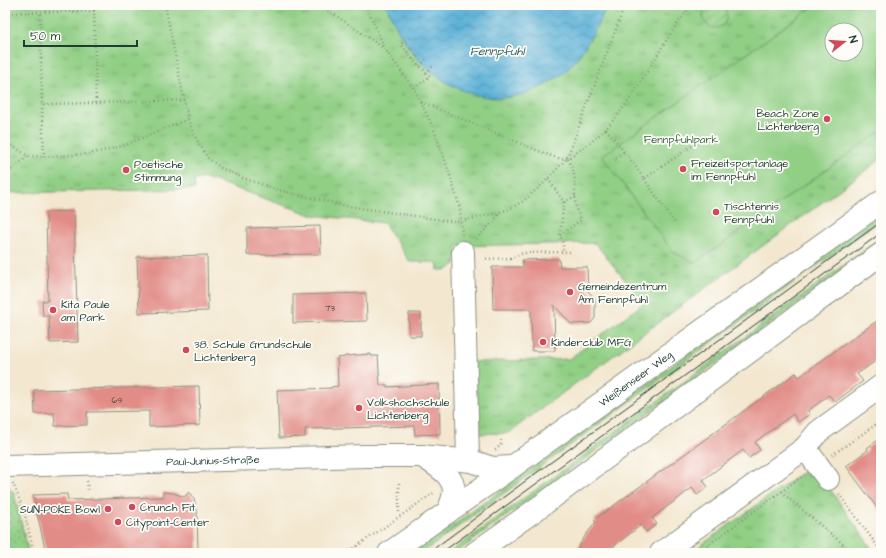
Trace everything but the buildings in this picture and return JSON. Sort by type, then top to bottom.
[{"type":"main road","name":"Weißenseer Weg","points":[[389,553],[512,468],[881,202]]},
{"type":"main road","points":[[467,251],[468,460]]},
{"type":"main road","points":[[475,553],[551,499],[881,254]]},
{"type":"main road","points":[[661,553],[805,448],[818,432],[881,386]]},
{"type":"main road","points":[[805,448],[823,472]]},
{"type":"main road","name":"Paul-Junius-Straße","points":[[6,466],[365,456],[421,456],[468,460],[492,468],[512,468]]},
{"type":"main road","points":[[421,456],[445,471],[454,486],[454,494],[448,512]]},
{"type":"path","points":[[94,5],[96,103]]},
{"type":"path","points":[[165,5],[188,119],[194,135],[208,158],[221,168],[243,178],[278,190],[347,206],[462,221],[500,212],[522,202],[548,179],[567,158],[593,141],[606,129],[626,104],[675,25],[692,5]]},
{"type":"path","points":[[316,5],[332,13],[385,49]]},
{"type":"path","points":[[365,5],[385,49],[414,89],[433,127],[460,208],[462,221]]},
{"type":"path","points":[[567,158],[625,5]]},
{"type":"path","points":[[5,13],[94,11]]},
{"type":"path","points":[[40,12],[44,157]]},
{"type":"path","points":[[409,38],[401,44],[413,60],[430,76],[414,89]]},
{"type":"path","points":[[407,52],[415,45]]},
{"type":"path","points":[[413,60],[421,52]]},
{"type":"path","points":[[420,66],[427,58]]},
{"type":"path","points":[[426,73],[434,64]]},
{"type":"path","points":[[42,104],[185,100]]},
{"type":"path","points":[[421,102],[546,154],[557,158],[567,158]]},
{"type":"path","points":[[5,141],[28,156],[44,157],[89,154],[123,146],[188,119]]},
{"type":"path","points":[[606,129],[675,223]]},
{"type":"path","points":[[644,180],[696,143]]},
{"type":"path","points":[[618,164],[615,158],[624,152]]},
{"type":"path","points":[[5,175],[28,156]]},
{"type":"path","points":[[560,235],[581,220],[576,209],[576,180],[572,166],[567,158]]},
{"type":"path","points":[[548,179],[564,202],[560,235],[563,243],[563,252]]},
{"type":"path","points":[[564,202],[576,196]]},
{"type":"path","points":[[467,251],[494,221],[500,212]]},
{"type":"path","points":[[467,251],[512,258],[523,253],[570,252]]},
{"type":"path","points":[[5,414],[6,466],[24,511],[34,552],[27,553]]},
{"type":"path","points":[[697,553],[782,491],[823,472],[881,421]]},
{"type":"path","points":[[490,454],[501,445],[502,440]]},
{"type":"path","points":[[823,472],[880,552]]},
{"type":"path","points":[[769,474],[786,496],[843,544],[848,553]]},
{"type":"path","points":[[398,512],[399,483]]},
{"type":"path","points":[[347,553],[436,491]]},
{"type":"green space","points":[[715,4],[723,8],[727,16],[723,24],[715,28],[707,24],[703,16],[707,8]]},
{"type":"green space","name":"Fennpfuhlpark","points":[[5,5],[881,5],[881,159],[508,433],[474,434],[472,362],[569,359],[644,303],[595,243],[457,246],[455,264],[448,269],[438,270],[437,262],[410,262],[384,223],[312,215],[206,178],[194,180],[195,189],[5,193],[5,138],[7,118]]},
{"type":"green space","points":[[815,5],[881,5],[881,131],[695,263],[673,252],[602,156]]},
{"type":"green space","points":[[881,213],[881,219],[422,553],[410,553],[455,524]]},
{"type":"green space","points":[[881,238],[881,243],[456,553],[449,553]]},
{"type":"green space","points":[[813,465],[875,553],[690,553]]},
{"type":"green space","points":[[9,488],[14,493],[28,550],[12,553],[8,549],[6,542],[5,489]]},
{"type":"water","name":"Fennpfuhl","points":[[386,5],[607,5],[589,40],[577,59],[565,72],[545,85],[524,94],[499,98],[475,95],[463,91],[441,79],[432,72],[406,44]]},
{"type":"tram line","points":[[428,553],[881,222]]},
{"type":"tram line","points":[[441,553],[881,233]]},
{"type":"place","name":"Beach Zone Lichtenberg","points":[[827,119]]},
{"type":"place","name":"Freizeitsportanlage im Fennpfuhl","points":[[683,169]]},
{"type":"place","name":"Poetische Stimmung","points":[[126,170]]},
{"type":"place","name":"Tischtennis Fennpfuhl","points":[[716,212]]},
{"type":"place","name":"Gemeindezentrum Am Fennpfuhl","points":[[570,292]]},
{"type":"place","name":"Kita Paule am Park","points":[[53,310]]},
{"type":"place","name":"Kinderclub MFG","points":[[543,342]]},
{"type":"place","name":"38. Schule Grundschule Lichtenberg","points":[[186,350]]},
{"type":"place","name":"Volkshochschule Lichtenberg","points":[[359,408]]},
{"type":"place","name":"Crunch Fit","points":[[132,507]]},
{"type":"place","name":"SUN-POKE Bowl","points":[[108,509]]},
{"type":"place","name":"Citypoint-Center","points":[[118,522]]}]
